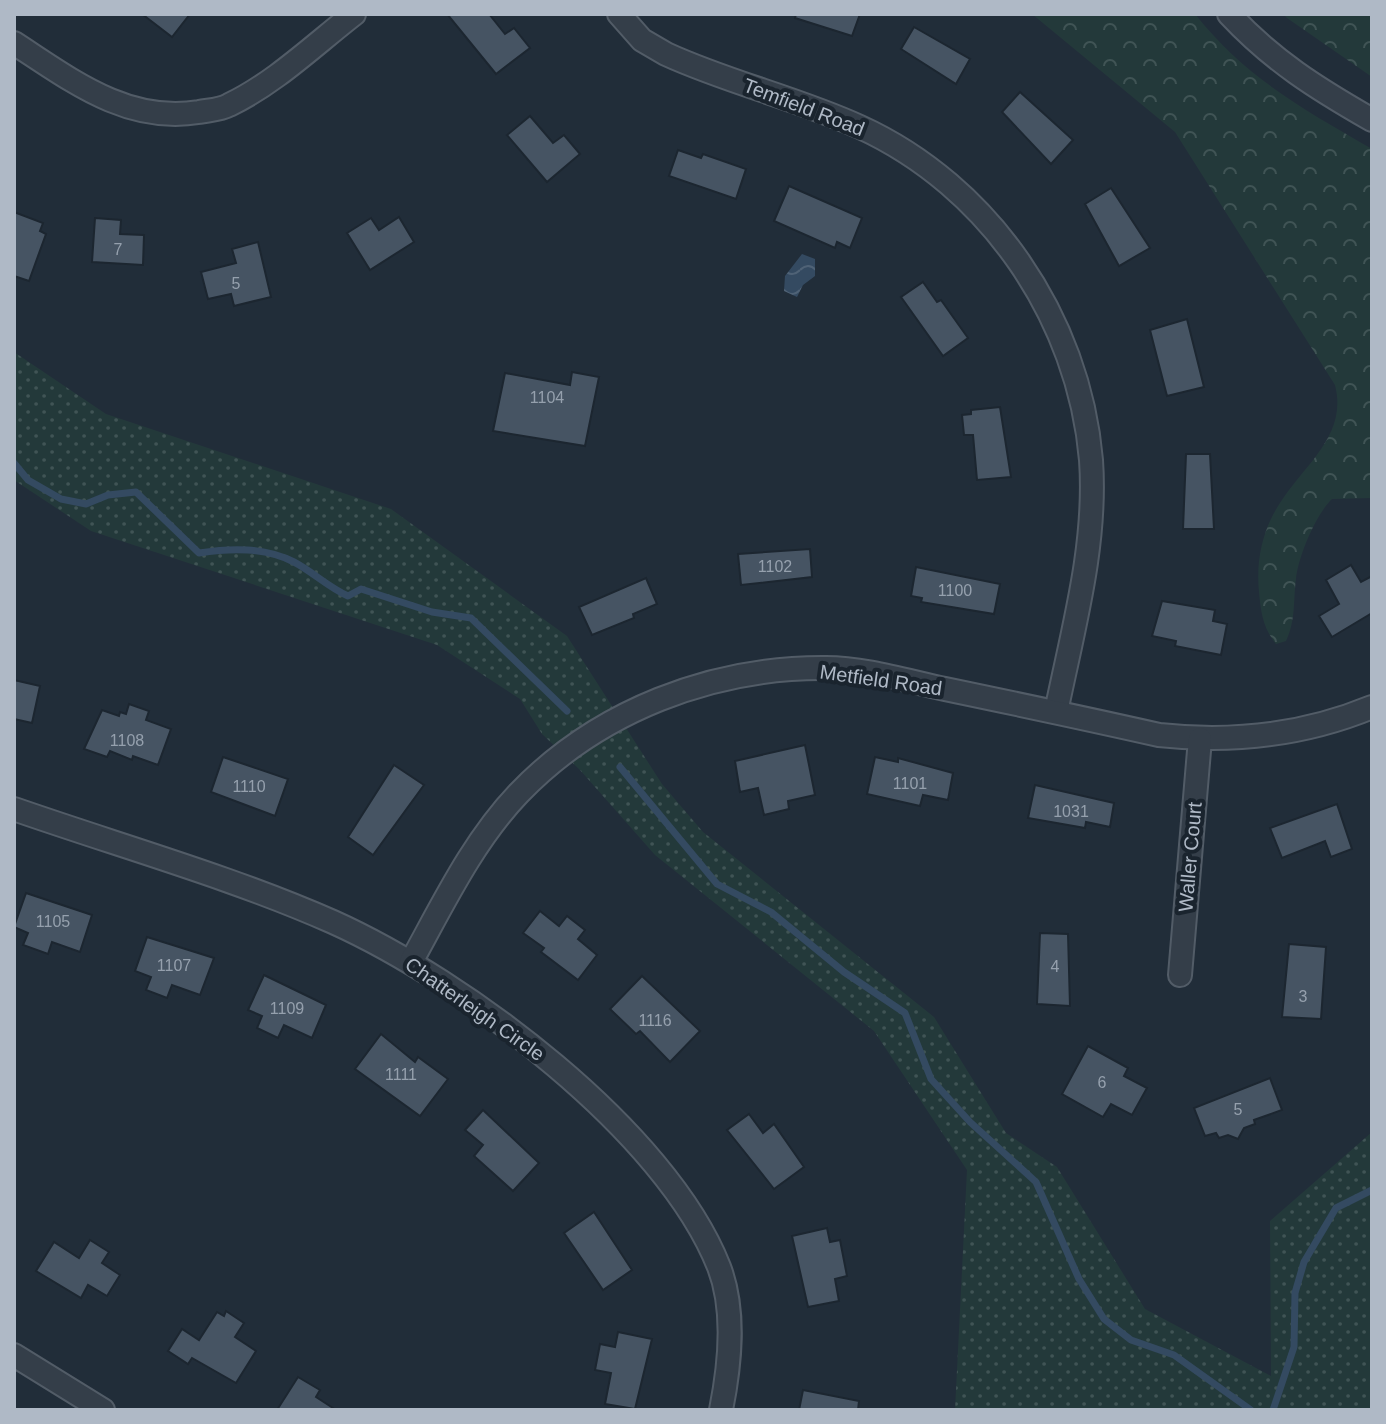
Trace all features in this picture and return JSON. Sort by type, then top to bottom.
[{"type":"street","points":[[14,43],[77,85],[111,102],[144,113],[180,115],[226,107],[260,88],[354,14]]},
{"type":"street","name":"Temfield Road","points":[[619,14],[642,40],[666,54],[860,127],[895,146],[963,194],[1001,237],[1034,284],[1070,364],[1083,409],[1091,460],[1086,563],[1056,712]]},
{"type":"street","points":[[1229,14],[1265,52],[1308,84],[1372,120]]},
{"type":"street","name":"Metfield Road","points":[[411,962],[466,864],[519,793],[599,731],[675,692],[745,675],[828,668],[1159,735],[1200,739],[1279,734],[1347,718],[1372,707]]},
{"type":"street","name":"Waller Court","points":[[1180,975],[1200,739]]},
{"type":"street","name":"Chatterleigh Circle","points":[[14,809],[333,922],[411,962],[532,1046],[634,1141],[696,1222],[720,1268],[729,1320],[729,1367],[721,1410]]},
{"type":"street","points":[[14,1355],[103,1410]]},
{"type":"green space","points":[[1032,14],[1195,14],[1255,74],[1372,149],[1372,498],[1332,499],[1320,515],[1300,559],[1293,618],[1286,641],[1276,644],[1263,620],[1258,580],[1262,546],[1280,503],[1330,434],[1337,403],[1335,385],[1175,132]]},
{"type":"green space","points":[[1283,14],[1372,14],[1372,77],[1287,18]]},
{"type":"green space","points":[[14,352],[106,414],[391,509],[567,636],[662,784],[703,832],[934,1017],[1006,1133],[1057,1167],[1145,1309],[1271,1376],[1270,1221],[1372,1132],[1372,1410],[955,1410],[967,1170],[874,1031],[655,855],[580,770],[542,734],[520,699],[437,645],[91,531],[14,480]]},
{"type":"water","points":[[802,254],[815,259],[815,276],[803,285],[797,297],[784,291],[785,276]]},
{"type":"building","points":[[142,14],[190,14],[172,37]]},
{"type":"building","points":[[447,14],[489,14],[505,34],[514,28],[530,48],[496,74]]},
{"type":"building","points":[[796,14],[860,14],[852,36],[795,18]]},
{"type":"building","points":[[914,27],[970,59],[956,84],[901,49]]},
{"type":"building","points":[[1020,92],[1073,140],[1051,164],[1002,112]]},
{"type":"building","points":[[530,116],[553,143],[564,135],[580,154],[547,182],[507,135]]},
{"type":"building","points":[[678,150],[701,158],[703,154],[746,169],[736,199],[669,176]]},
{"type":"building","points":[[789,186],[862,218],[850,248],[837,242],[835,248],[774,221]]},
{"type":"building","points":[[1111,188],[1150,248],[1119,266],[1085,204]]},
{"type":"building","points":[[14,212],[43,223],[40,231],[46,234],[29,281],[14,276]]},
{"type":"building","points":[[399,217],[414,242],[370,270],[347,233],[371,218],[379,230]]},
{"type":"building","points":[[95,218],[121,220],[120,234],[144,235],[143,265],[92,262]]},
{"type":"building","points":[[258,242],[271,297],[234,306],[231,294],[208,299],[201,272],[236,263],[232,249]]},
{"type":"building","points":[[923,282],[937,302],[941,300],[968,338],[943,356],[901,297]]},
{"type":"building","points":[[1187,319],[1204,387],[1167,396],[1150,330]]},
{"type":"building","points":[[572,372],[599,377],[585,446],[493,431],[505,373],[570,385]]},
{"type":"building","points":[[1000,407],[1011,477],[977,480],[973,435],[964,435],[962,415],[971,414],[971,410]]},
{"type":"building","points":[[1186,454],[1210,454],[1214,529],[1183,529]]},
{"type":"building","points":[[810,549],[812,577],[741,585],[738,554]]},
{"type":"building","points":[[1351,565],[1361,582],[1372,576],[1372,613],[1332,637],[1319,616],[1339,604],[1326,580]]},
{"type":"building","points":[[916,567],[1000,584],[994,614],[921,602],[922,598],[911,596]]},
{"type":"building","points":[[646,578],[657,604],[633,614],[634,618],[592,635],[579,607]]},
{"type":"building","points":[[1162,601],[1215,610],[1213,621],[1227,624],[1221,655],[1175,646],[1176,641],[1152,636]]},
{"type":"building","points":[[14,680],[40,686],[32,723],[14,719]]},
{"type":"building","points":[[129,704],[149,711],[146,720],[171,729],[158,765],[133,756],[132,760],[110,751],[107,757],[84,749],[102,710],[119,716],[120,712],[126,714]]},
{"type":"building","points":[[805,745],[815,795],[788,801],[789,809],[764,815],[758,788],[740,792],[735,761]]},
{"type":"building","points":[[223,757],[288,779],[275,816],[211,792]]},
{"type":"building","points":[[875,757],[898,762],[898,758],[953,773],[948,800],[923,795],[920,806],[867,794]]},
{"type":"building","points":[[394,765],[424,785],[373,855],[348,837]]},
{"type":"building","points":[[1035,785],[1114,803],[1110,827],[1086,822],[1085,828],[1028,818]]},
{"type":"building","points":[[1337,804],[1352,849],[1331,857],[1325,841],[1282,858],[1270,828]]},
{"type":"building","points":[[26,893],[92,915],[80,952],[52,942],[48,954],[23,945],[28,933],[14,927]]},
{"type":"building","points":[[540,911],[559,926],[567,916],[585,930],[578,939],[597,955],[578,980],[541,952],[544,948],[523,933]]},
{"type":"building","points":[[1040,933],[1068,934],[1070,1006],[1037,1004]]},
{"type":"building","points":[[147,937],[214,958],[200,995],[172,985],[167,998],[146,990],[151,977],[135,971]]},
{"type":"building","points":[[1289,944],[1326,947],[1321,1019],[1282,1017]]},
{"type":"building","points":[[264,975],[326,1005],[312,1038],[284,1025],[278,1038],[257,1028],[262,1016],[248,1010]]},
{"type":"building","points":[[642,976],[700,1031],[670,1062],[640,1031],[636,1034],[610,1009]]},
{"type":"building","points":[[381,1034],[415,1062],[418,1057],[448,1079],[420,1116],[355,1069]]},
{"type":"building","points":[[1088,1046],[1128,1068],[1124,1076],[1147,1088],[1132,1115],[1111,1104],[1103,1117],[1062,1094]]},
{"type":"building","points":[[1270,1078],[1282,1110],[1254,1120],[1255,1124],[1244,1128],[1238,1139],[1228,1135],[1219,1138],[1216,1133],[1205,1136],[1194,1108]]},
{"type":"building","points":[[483,1110],[539,1163],[513,1191],[474,1156],[483,1145],[465,1130]]},
{"type":"building","points":[[749,1114],[763,1133],[774,1124],[804,1167],[774,1189],[727,1130]]},
{"type":"building","points":[[594,1212],[632,1270],[603,1290],[564,1233]]},
{"type":"building","points":[[827,1228],[830,1242],[840,1240],[847,1276],[835,1279],[839,1301],[808,1307],[792,1236]]},
{"type":"building","points":[[90,1240],[109,1252],[102,1263],[120,1275],[107,1296],[88,1285],[81,1298],[36,1271],[54,1242],[79,1258]]},
{"type":"building","points":[[226,1311],[244,1323],[235,1337],[256,1351],[236,1383],[192,1358],[188,1364],[168,1351],[182,1329],[199,1340],[217,1312],[224,1316]]},
{"type":"building","points":[[618,1332],[652,1339],[635,1409],[605,1404],[611,1373],[595,1370],[600,1344],[615,1347]]},
{"type":"building","points":[[298,1377],[320,1390],[316,1397],[336,1410],[277,1410]]},
{"type":"building","points":[[803,1390],[859,1401],[858,1410],[799,1410]]},
{"type":"waterway","points":[[14,463],[28,480],[61,499],[86,504],[108,495],[136,492],[199,553],[259,551],[294,562],[348,596],[361,589],[432,612],[471,618],[567,711]]},
{"type":"waterway","points":[[620,767],[717,884],[771,912],[844,972],[905,1013],[931,1079],[970,1122],[1036,1182],[1079,1279],[1104,1319],[1131,1340],[1174,1355],[1251,1410]]},
{"type":"waterway","points":[[1273,1410],[1294,1347],[1295,1293],[1304,1262],[1336,1208],[1372,1190]]}]
